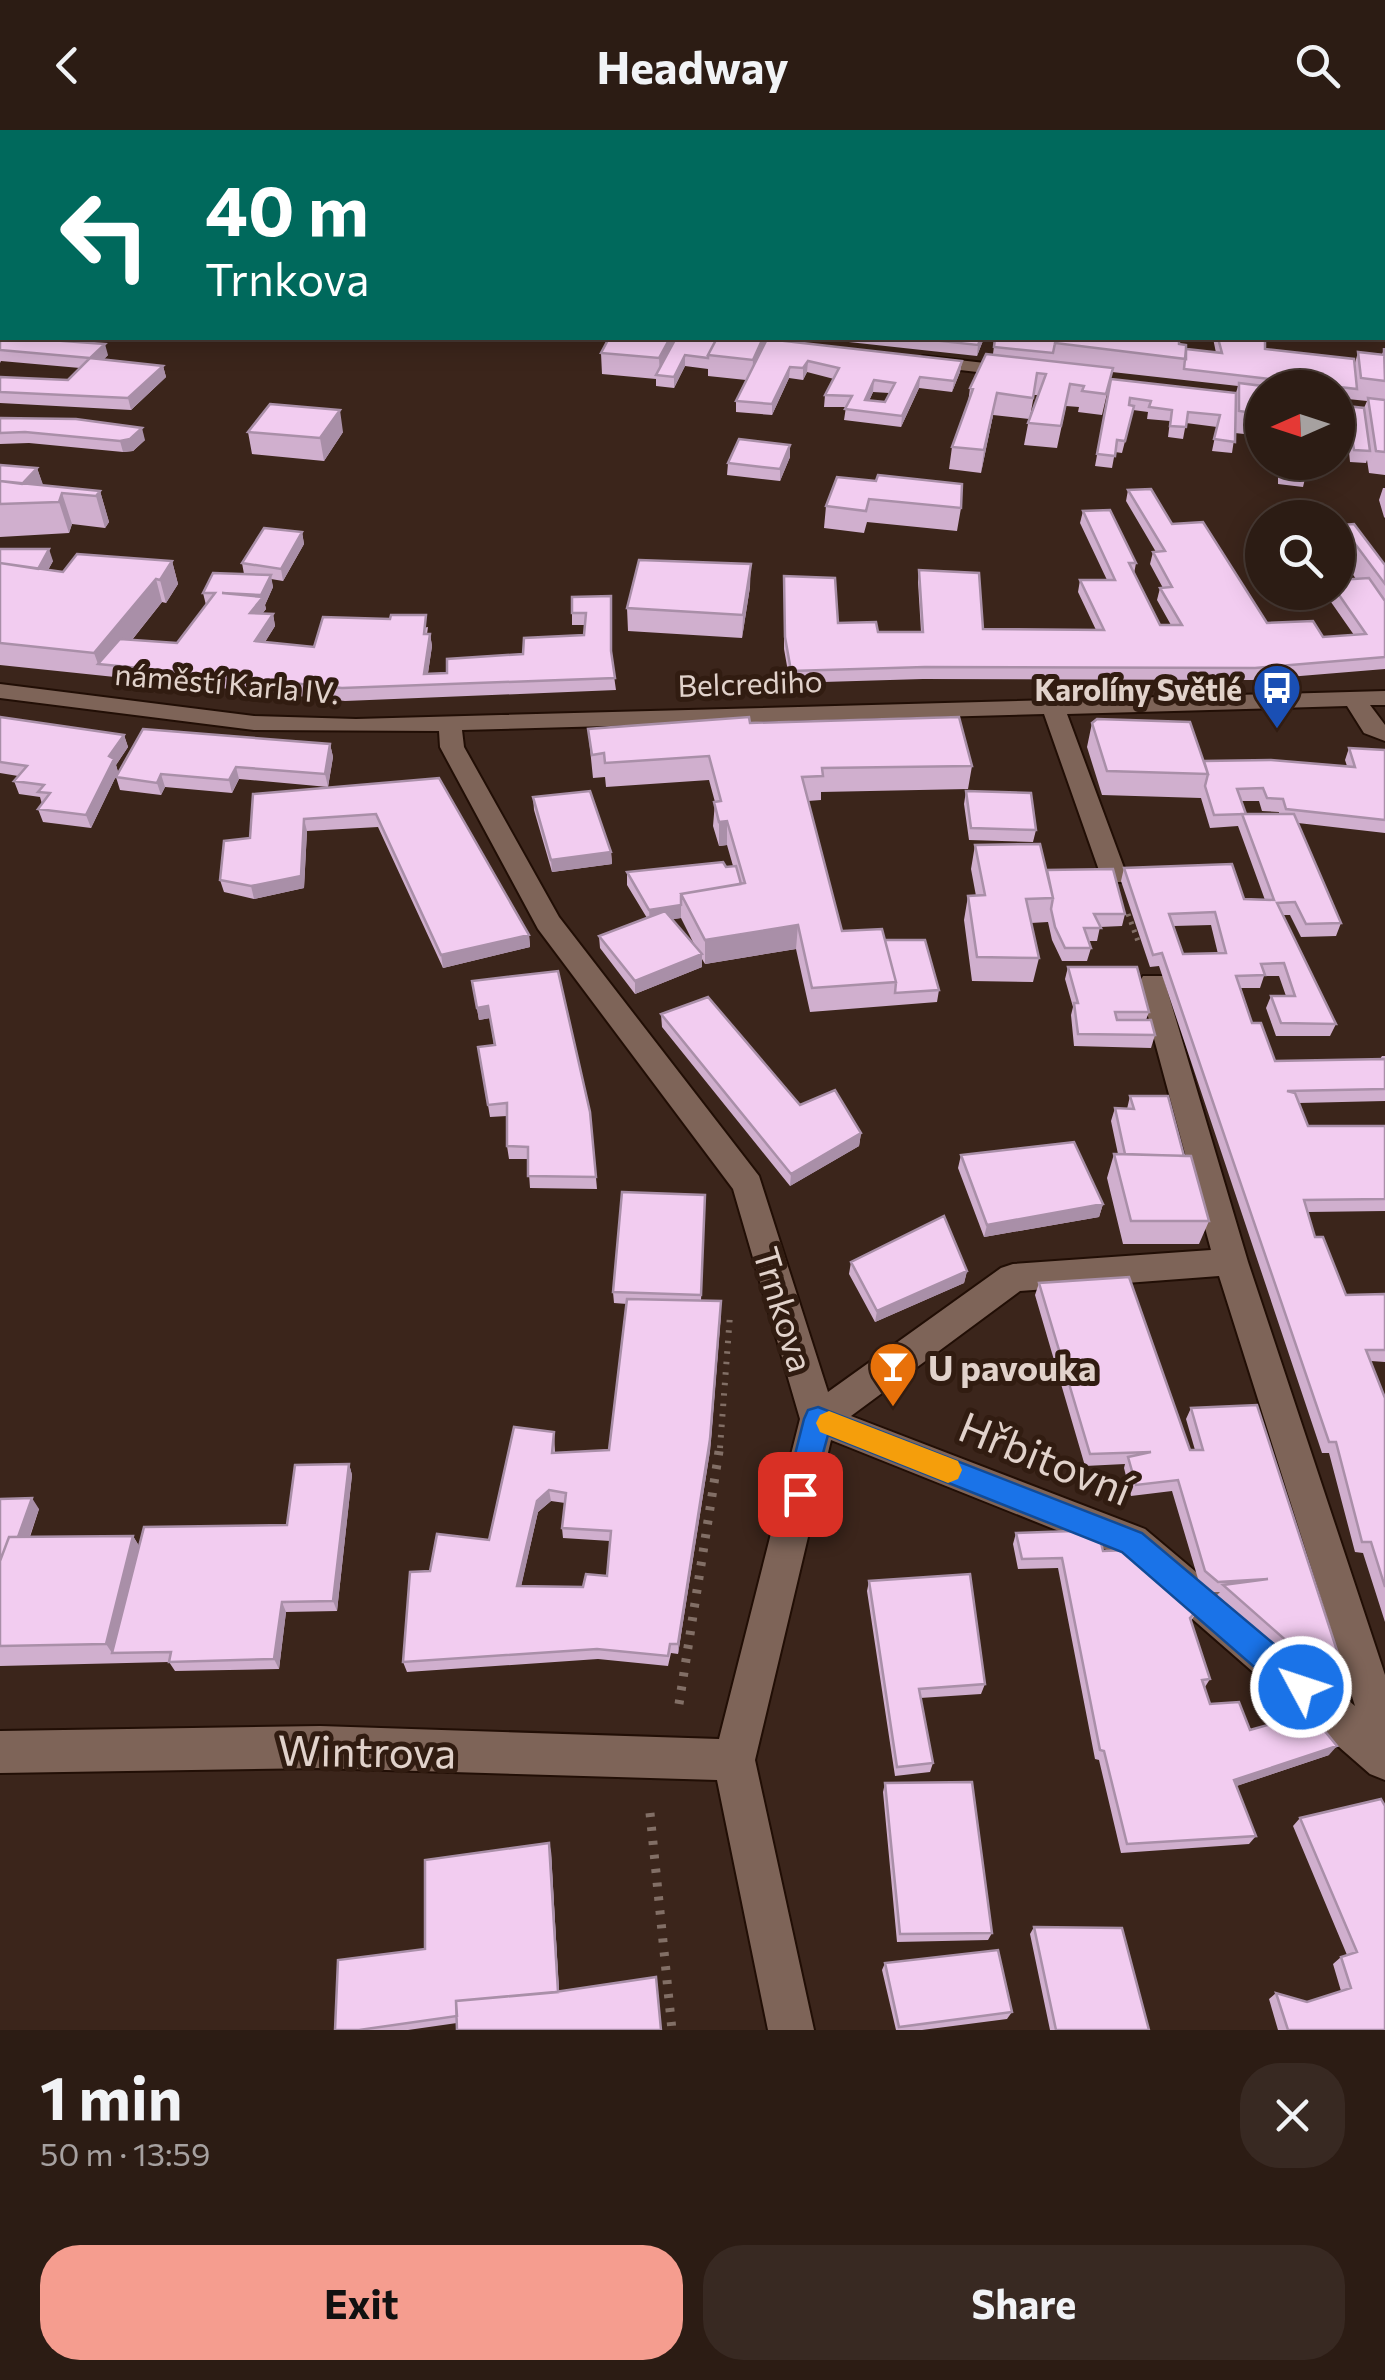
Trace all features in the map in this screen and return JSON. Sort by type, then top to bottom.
[{"type":"street","points":[[896,358],[1031,373]]},
{"type":"street","name":"náměstí Karla IV.","points":[[0,691],[254,722],[450,725]]},
{"type":"street","points":[[1354,698],[1372,728],[1385,734]]},
{"type":"street","name":"Belcrediho","points":[[450,725],[1385,698]]},
{"type":"street","points":[[1053,707],[1114,876]]},
{"type":"street","name":"Trnkova","points":[[450,725],[452,747],[548,922],[748,1185],[818,1419],[734,1760],[791,2030]]},
{"type":"street","points":[[1153,983],[1231,1262],[1385,1736]]},
{"type":"street","points":[[818,1419],[1013,1278],[1231,1262]]},
{"type":"street","name":"Hřbitovní","points":[[818,1419],[1132,1542],[1385,1759]]},
{"type":"street","name":"Wintrova","points":[[0,1752],[320,1747],[734,1760]]},
{"type":"path","points":[[1114,876],[1153,983]]},
{"type":"path","points":[[672,2030],[649,1816],[684,1684],[719,1456],[730,1314],[728,1295]]},
{"type":"building","points":[[0,340],[105,344],[90,358],[0,350]]},
{"type":"building","points":[[608,340],[669,340],[659,358],[601,353]]},
{"type":"building","points":[[675,340],[716,340],[708,358],[685,355],[674,377],[656,375]]},
{"type":"building","points":[[716,340],[762,340],[753,360],[708,355]]},
{"type":"building","points":[[766,340],[962,361],[954,381],[920,377],[902,416],[845,409],[852,396],[825,395],[839,368],[808,361],[803,368],[790,367],[772,404],[736,401]],"holes":[[[874,380],[895,383],[885,402],[865,400]]]},
{"type":"building","points":[[931,340],[980,340],[978,345]]},
{"type":"building","points":[[995,340],[1056,340],[1053,353],[994,347]]},
{"type":"building","points":[[1179,340],[1179,344],[1186,345],[1186,359],[1055,343]]},
{"type":"building","points":[[1219,340],[1265,340],[1265,349],[1354,359],[1357,389],[1355,370],[1245,370],[1245,376],[1184,369],[1186,349],[1222,353]]},
{"type":"building","points":[[1384,348],[1385,381],[1361,378],[1358,352],[1384,355]]},
{"type":"building","points":[[986,354],[1113,368],[1106,394],[1082,391],[1084,386],[1070,384],[1061,426],[1028,423],[1046,374],[1037,373],[1033,398],[997,393],[984,450],[952,447],[973,389],[970,388]]},
{"type":"building","points":[[90,358],[163,366],[128,398],[0,392],[0,377],[68,380]]},
{"type":"building","points":[[1111,379],[1236,393],[1235,442],[1214,439],[1220,415],[1188,412],[1186,427],[1170,426],[1172,410],[1149,407],[1151,401],[1130,398],[1129,405],[1134,406],[1125,441],[1117,440],[1115,456],[1097,454]]},
{"type":"building","points":[[1239,383],[1245,384],[1245,412],[1239,411]]},
{"type":"building","points":[[1368,398],[1385,400],[1385,452],[1376,451]]},
{"type":"building","points":[[270,404],[340,410],[320,438],[248,432]]},
{"type":"building","points":[[1355,407],[1364,408],[1370,451],[1355,450]]},
{"type":"building","points":[[0,418],[76,419],[142,428],[130,439],[120,441],[0,433]]},
{"type":"building","points":[[739,439],[790,445],[780,469],[728,463]]},
{"type":"building","points":[[0,465],[37,468],[22,484],[0,481]]},
{"type":"building","points":[[878,475],[962,484],[961,508],[869,499],[866,511],[826,506],[837,477],[876,481]]},
{"type":"building","points":[[0,481],[100,491],[96,496],[62,493],[59,502],[0,504]]},
{"type":"building","points":[[1151,489],[1172,524],[1203,522],[1245,588],[1245,610],[1259,610],[1267,623],[1313,621],[1323,637],[1366,634],[1349,610],[1355,610],[1355,579],[1369,578],[1385,601],[1385,657],[1255,668],[925,667],[791,671],[785,637],[784,576],[835,578],[838,623],[876,622],[878,632],[923,632],[919,570],[979,573],[983,629],[1104,630],[1080,580],[1115,580],[1083,511],[1110,510],[1136,563],[1129,563],[1160,625],[1182,625],[1160,588],[1172,587],[1153,552],[1165,551],[1128,490]]},
{"type":"building","points":[[1355,525],[1385,565],[1385,584],[1355,544]]},
{"type":"building","points":[[264,528],[302,532],[281,569],[242,563]]},
{"type":"building","points":[[0,549],[49,549],[38,569],[0,563]]},
{"type":"building","points":[[77,554],[172,561],[160,580],[156,579],[94,653],[0,643],[0,563],[63,572]]},
{"type":"building","points":[[639,560],[751,564],[743,615],[627,608]]},
{"type":"building","points":[[213,573],[271,575],[261,595],[222,593],[263,597],[250,613],[273,614],[255,641],[314,647],[323,617],[390,619],[391,615],[426,615],[424,634],[430,634],[424,674],[447,673],[447,659],[523,654],[524,638],[584,635],[586,613],[572,613],[572,597],[611,596],[615,678],[342,688],[98,664],[120,639],[177,643],[215,593],[203,593]]},
{"type":"building","points":[[0,717],[124,735],[109,756],[114,759],[86,815],[38,809],[50,793],[38,792],[44,785],[14,781],[27,766],[0,762]]},
{"type":"building","points":[[749,717],[750,723],[959,717],[972,766],[822,768],[823,776],[802,777],[842,931],[882,929],[896,982],[812,988],[798,925],[705,940],[681,894],[745,883],[727,821],[719,822],[714,802],[721,801],[709,756],[605,763],[604,753],[592,755],[588,729]]},
{"type":"building","points":[[1097,719],[1190,722],[1208,774],[1107,771],[1092,723]]},
{"type":"building","points":[[143,729],[330,744],[325,774],[236,767],[229,780],[161,774],[157,783],[116,777]]},
{"type":"building","points":[[1349,748],[1385,750],[1385,820],[1286,809],[1283,799],[1267,798],[1263,788],[1237,789],[1246,814],[1214,815],[1205,786],[1208,774],[1204,761],[1271,760],[1355,767]]},
{"type":"building","points":[[439,778],[529,935],[441,955],[376,814],[304,819],[301,876],[251,886],[220,880],[224,841],[250,838],[253,794]]},
{"type":"building","points":[[590,791],[611,852],[551,860],[533,797]]},
{"type":"building","points":[[966,791],[1031,793],[1036,830],[971,828]]},
{"type":"building","points":[[1242,814],[1294,814],[1341,923],[1306,924],[1295,902],[1277,903],[1336,1024],[1281,1023],[1271,996],[1295,996],[1284,963],[1261,964],[1265,975],[1236,976],[1252,1023],[1261,1023],[1275,1061],[1385,1059],[1385,1089],[1287,1091],[1295,1093],[1308,1126],[1385,1126],[1385,1199],[1304,1200],[1315,1237],[1323,1237],[1346,1295],[1385,1294],[1385,1350],[1366,1350],[1385,1398],[1385,1587],[1371,1542],[1362,1542],[1336,1442],[1329,1442],[1162,953],[1153,955],[1124,868],[1232,864],[1244,899],[1274,900]],"holes":[[[1215,912],[1226,953],[1183,954],[1169,914]]]},
{"type":"building","points":[[1040,844],[1053,898],[1026,899],[1039,958],[977,957],[968,896],[985,895],[975,845]]},
{"type":"building","points":[[723,862],[726,867],[736,866],[741,884],[681,894],[681,905],[649,910],[627,872]]},
{"type":"building","points":[[1113,869],[1125,914],[1094,914],[1101,928],[1084,928],[1091,948],[1065,948],[1055,927],[1047,870]]},
{"type":"building","points":[[665,911],[702,954],[635,981],[599,936]]},
{"type":"building","points":[[885,940],[925,940],[939,990],[895,993],[896,982]]},
{"type":"building","points":[[1068,967],[1137,967],[1149,1012],[1115,1012],[1117,1020],[1151,1020],[1155,1035],[1078,1034],[1074,1003],[1078,1003]]},
{"type":"building","points":[[558,971],[590,1112],[596,1177],[528,1176],[528,1147],[507,1146],[507,1103],[488,1105],[478,1047],[495,1045],[488,1006],[477,1008],[472,981]]},
{"type":"building","points":[[708,997],[800,1105],[835,1090],[861,1133],[791,1174],[661,1014]]},
{"type":"building","points":[[1130,1096],[1168,1096],[1184,1156],[1125,1154],[1115,1108],[1134,1109]]},
{"type":"building","points":[[1074,1142],[1103,1204],[987,1225],[961,1155]]},
{"type":"building","points":[[1114,1154],[1191,1156],[1209,1221],[1131,1221]]},
{"type":"building","points":[[622,1192],[705,1195],[701,1295],[613,1292]]},
{"type":"building","points":[[944,1216],[967,1271],[877,1311],[851,1262]]},
{"type":"building","points":[[1129,1277],[1190,1450],[1203,1450],[1191,1408],[1257,1405],[1342,1666],[1314,1665],[1223,1585],[1268,1579],[1218,1582],[1205,1571],[1178,1480],[1136,1485],[1128,1457],[1151,1452],[1090,1454],[1039,1283]]},
{"type":"building","points":[[627,1299],[721,1301],[710,1439],[678,1644],[670,1644],[668,1656],[597,1649],[403,1662],[410,1572],[430,1571],[437,1534],[489,1540],[514,1427],[554,1432],[552,1453],[609,1450]],"holes":[[[549,1490],[566,1493],[562,1528],[611,1531],[607,1576],[586,1574],[583,1587],[517,1586],[537,1501]]]},
{"type":"building","points":[[349,1464],[333,1601],[282,1602],[274,1659],[169,1662],[171,1652],[112,1653],[144,1527],[287,1525],[295,1465]]},
{"type":"building","points":[[32,1498],[18,1537],[9,1537],[0,1561],[0,1499]]},
{"type":"building","points":[[1073,1531],[1101,1543],[1103,1551],[1131,1550],[1200,1607],[1190,1618],[1210,1679],[1202,1680],[1210,1704],[1239,1702],[1250,1730],[1310,1713],[1337,1746],[1234,1780],[1256,1836],[1127,1844],[1104,1751],[1100,1750],[1062,1558],[1022,1559],[1016,1533]]},
{"type":"building","points":[[133,1536],[106,1644],[0,1646],[0,1561],[9,1537]]},
{"type":"building","points":[[970,1574],[985,1684],[919,1689],[933,1763],[897,1767],[869,1581]]},
{"type":"building","points":[[972,1782],[992,1933],[900,1934],[885,1783]]},
{"type":"building","points":[[1381,1799],[1385,1806],[1385,2030],[1288,2030],[1276,1993],[1307,2002],[1351,1988],[1341,1957],[1357,1952],[1300,1818]]},
{"type":"building","points":[[549,1843],[558,1992],[456,2001],[457,2016],[335,2030],[338,1960],[425,1949],[425,1860]]},
{"type":"building","points":[[1034,1927],[1122,1928],[1149,2030],[1056,2030]]},
{"type":"building","points":[[998,1950],[1012,2012],[899,2027],[885,1963]]},
{"type":"building","points":[[656,1977],[661,2030],[457,2030],[456,2001]]},
{"type":"slow traffic","points":[[829,1423],[948,1470]]},
{"type":"place","name":"Karolíny Světlé","points":[[1277,730]]},
{"type":"place","name":"U pavouka","points":[[893,1408]]},
{"type":"route","points":[[800,1494],[818,1419],[1132,1542],[1301,1687]]}]
